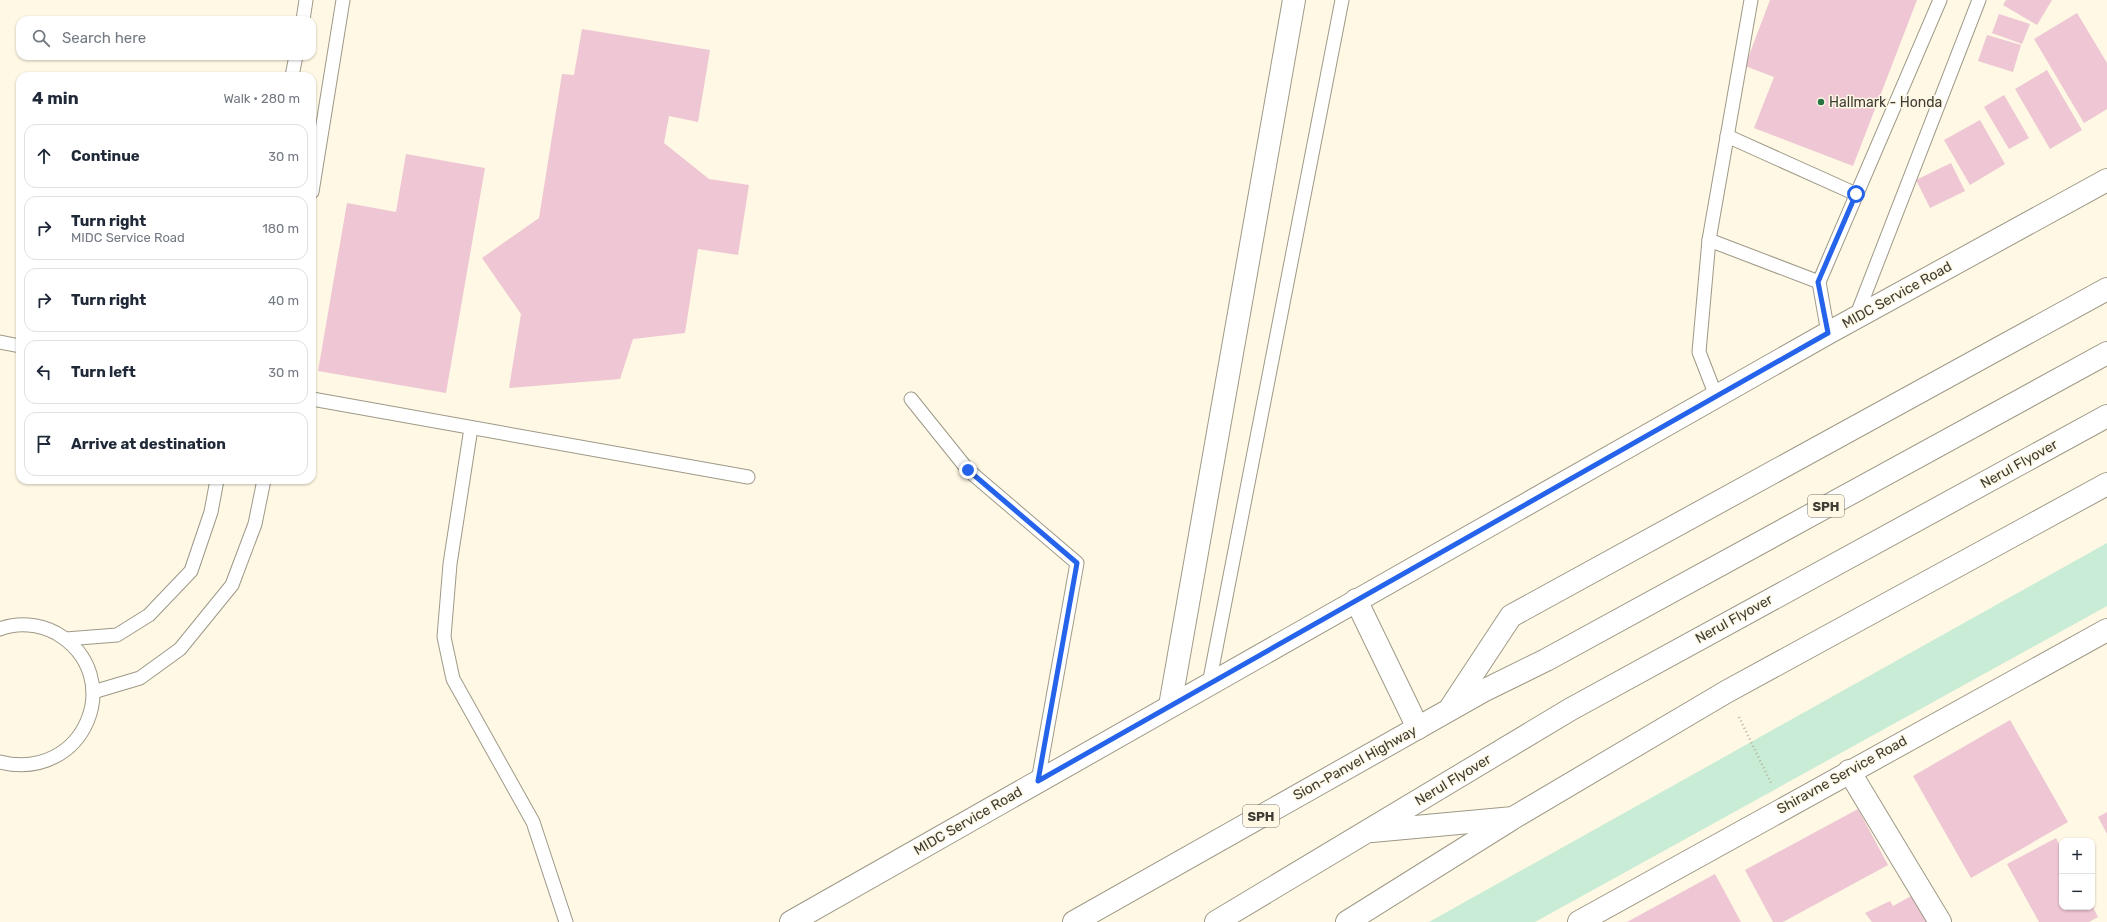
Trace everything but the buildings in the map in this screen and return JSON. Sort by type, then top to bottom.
[{"type":"main road","points":[[1170,706],[1294,0]]},
{"type":"main road","name":"MIDC Service Road","points":[[791,922],[1856,317],[2107,180]]},
{"type":"main road","points":[[1448,711],[1511,616],[2107,289]]},
{"type":"main road","name":"SPH","points":[[1448,711],[2107,353]]},
{"type":"main road","name":"Nerul Flyover","points":[[1367,832],[1571,709],[2107,416]]},
{"type":"main road","points":[[1347,922],[1513,818],[1726,692],[2107,484]]},
{"type":"main road","points":[[1356,600],[1418,728]]},
{"type":"main road","name":"Shiravne Service Road","points":[[1578,922],[1849,771],[2107,630]]},
{"type":"main road","name":"Sion-Panvel Highway","points":[[1074,922],[1448,711]]},
{"type":"main road","points":[[1849,771],[1940,922]]},
{"type":"main road","points":[[1216,922],[1367,832],[1513,818]]},
{"type":"lane","points":[[303,16],[306,0]]},
{"type":"lane","points":[[316,167],[343,0]]},
{"type":"lane","points":[[1209,684],[1342,0]]},
{"type":"lane","points":[[1716,396],[1699,352],[1709,240],[1750,0]]},
{"type":"lane","points":[[1828,333],[1818,282],[1940,0]]},
{"type":"lane","points":[[1856,317],[1979,0]]},
{"type":"lane","points":[[293,72],[295,60]]},
{"type":"lane","points":[[1726,136],[1856,194]]},
{"type":"lane","points":[[1709,240],[1818,282]]},
{"type":"lane","points":[[0,342],[16,345]]},
{"type":"lane","points":[[911,399],[968,470],[1077,563],[1038,781]]},
{"type":"lane","points":[[316,400],[748,477]]},
{"type":"lane","points":[[471,428],[450,564],[444,637],[453,679],[533,822],[566,922]]},
{"type":"lane","points":[[66,639],[117,635],[149,615],[191,571],[211,512],[216,484]]},
{"type":"lane","points":[[93,692],[140,678],[180,649],[232,585],[255,524],[263,484]]},
{"type":"lane","points":[[0,629],[9,626],[29,625],[49,630],[66,639],[80,654],[89,672],[93,692],[91,712],[83,731],[71,747],[55,759],[36,765],[16,766],[0,762]]},
{"type":"path","points":[[1726,692],[1774,787]]},
{"type":"green space","points":[[2107,543],[2107,606],[1535,922],[1429,922]]},
{"type":"place","name":"Hallmark - Honda","points":[[1821,102]]},
{"type":"route","points":[[968,470],[1016,509],[1077,563],[1038,781],[1828,333],[1818,282],[1856,194]]}]
